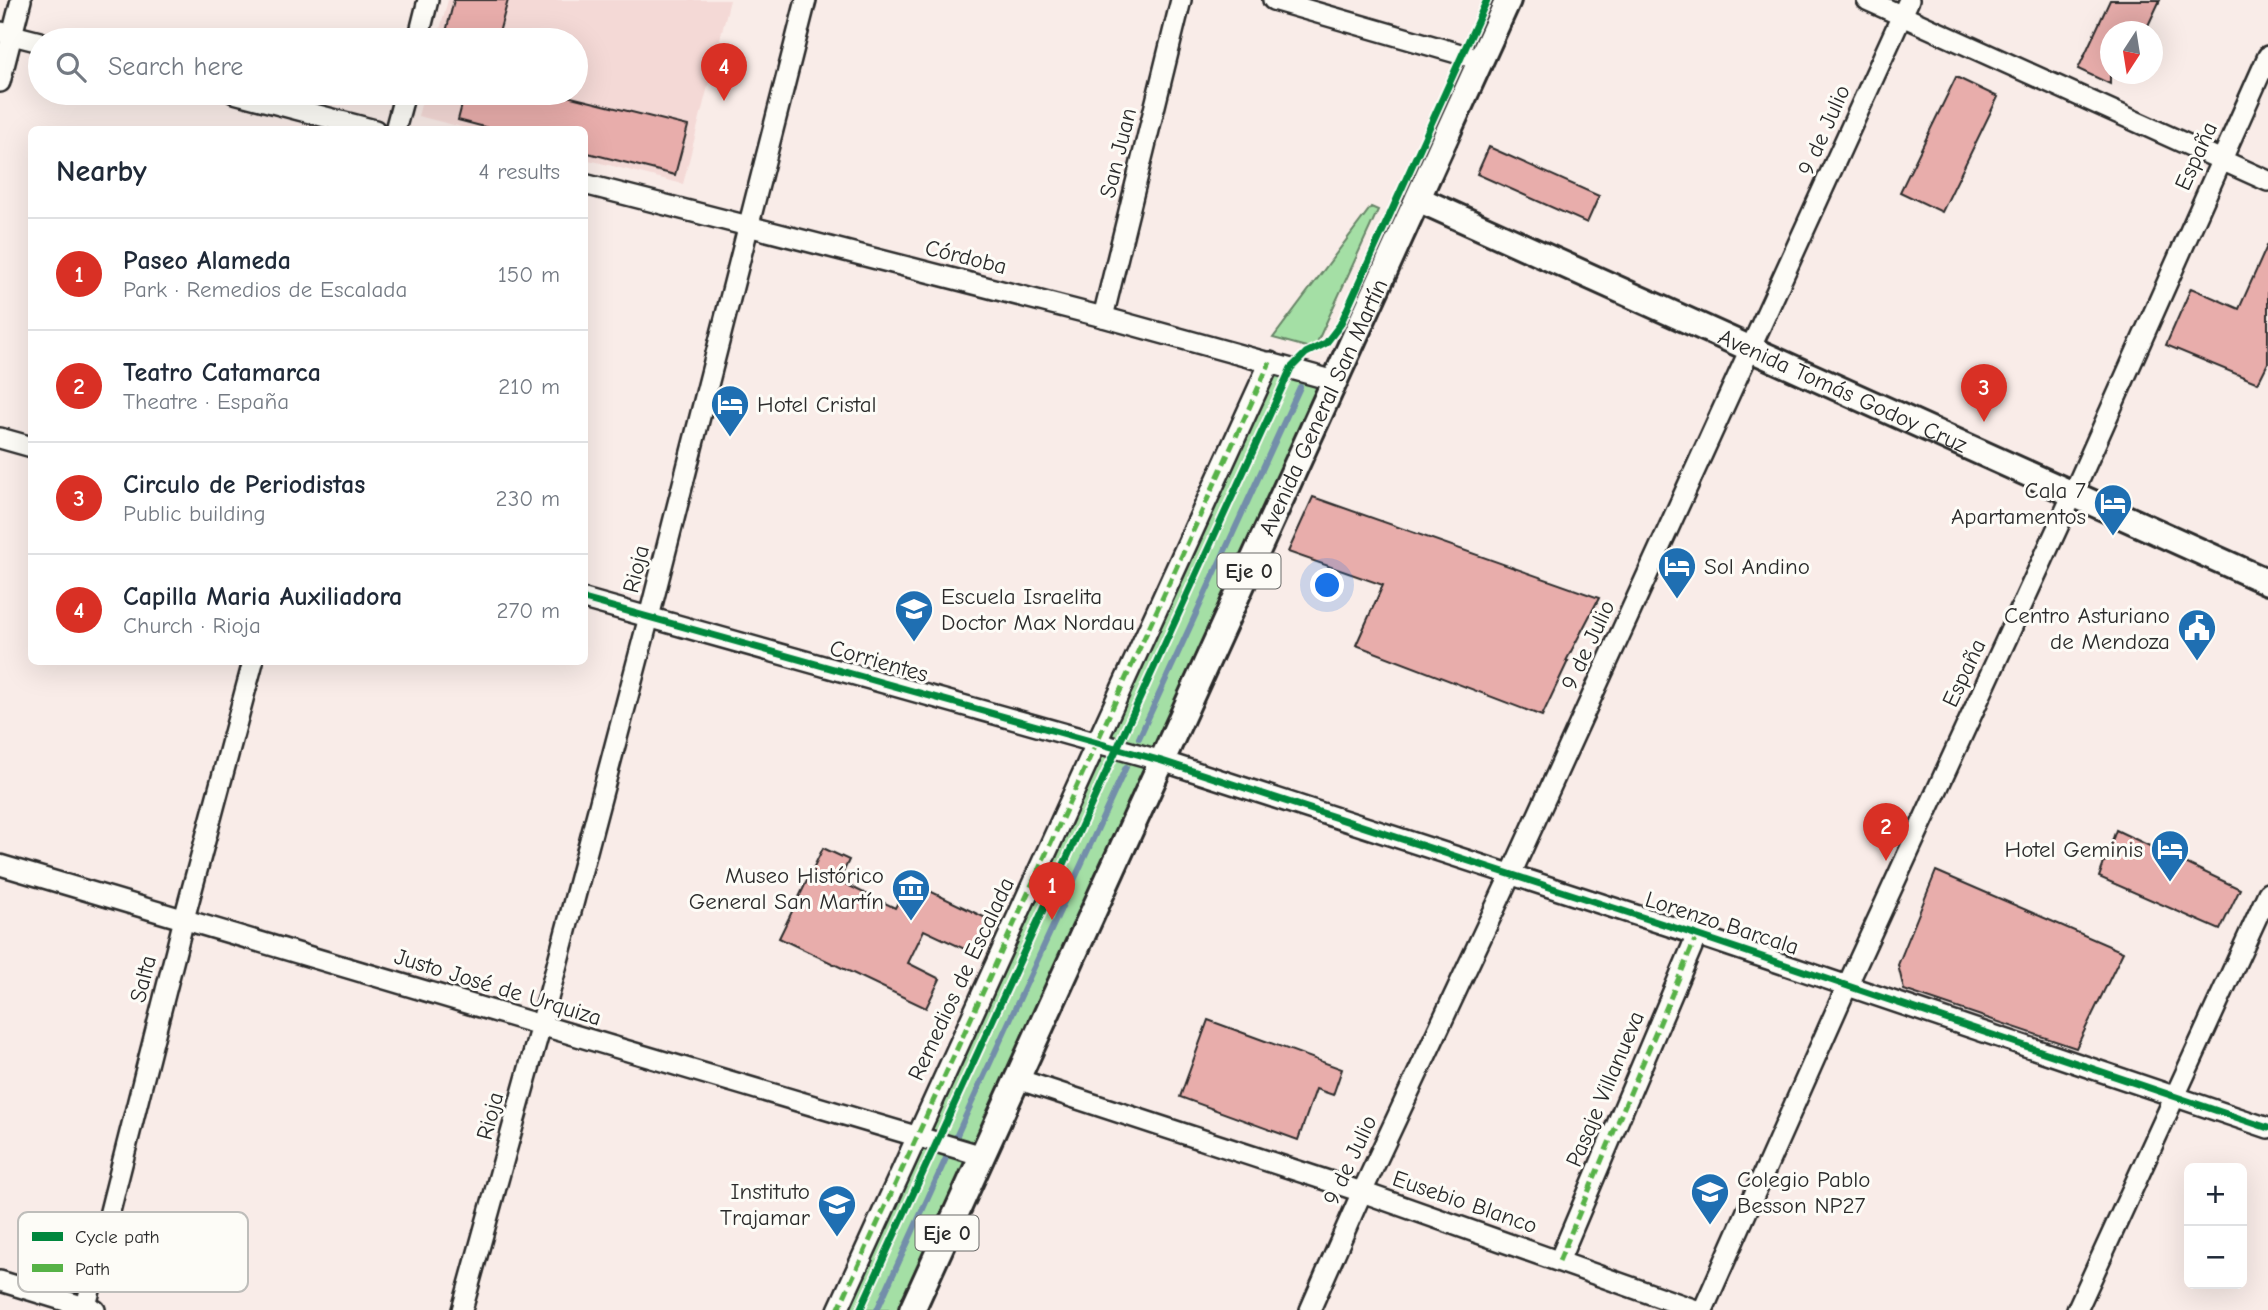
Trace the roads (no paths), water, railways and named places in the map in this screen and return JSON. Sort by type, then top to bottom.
[{"type":"main road","name":"Avenida General San Martín","points":[[912,1310],[1508,0]]},
{"type":"main road","name":"Avenida Tomás Godoy Cruz","points":[[1418,200],[2268,582]]},
{"type":"street","points":[[0,82],[6,34],[21,0]]},
{"type":"street","points":[[421,28],[428,0]]},
{"type":"street","name":"Rioja","points":[[462,1310],[649,617],[806,0]]},
{"type":"street","name":"San Juan","points":[[1103,317],[1181,0]]},
{"type":"street","points":[[1273,0],[1481,60]]},
{"type":"street","points":[[1867,0],[1906,8],[2268,181]]},
{"type":"street","name":"9 de Julio","points":[[1310,1310],[1906,8]]},
{"type":"street","points":[[6,34],[28,39]]},
{"type":"street","name":"España","points":[[1703,1310],[1847,986],[2073,494],[2268,56]]},
{"type":"street","points":[[280,105],[360,126]]},
{"type":"street","points":[[396,126],[402,105]]},
{"type":"street","name":"Córdoba","points":[[588,185],[1103,317],[1335,381]]},
{"type":"street","name":"Remedios de Escalada","points":[[838,1310],[1269,362]]},
{"type":"street","points":[[0,438],[28,446]]},
{"type":"street","name":"Corrientes","points":[[588,600],[1162,761]]},
{"type":"street","name":"Salta","points":[[113,1212],[184,919],[252,665]]},
{"type":"street","name":"Lorenzo Barcala","points":[[1162,761],[1697,935],[2268,1128]]},
{"type":"street","name":"Justo José de Urquiza","points":[[0,864],[982,1156]]},
{"type":"street","points":[[2077,1310],[2268,893]]},
{"type":"street","name":"Pasaje Villanueva","points":[[1559,1261],[1697,935]]},
{"type":"street","name":"Eusebio Blanco","points":[[1017,1079],[1362,1192],[1696,1310]]},
{"type":"street","points":[[0,1281],[18,1287]]},
{"type":"street","points":[[35,1292],[89,1309]]},
{"type":"waterway","points":[[1139,738],[1300,387]]},
{"type":"waterway","points":[[956,1137],[1126,767]]},
{"type":"waterway","points":[[877,1310],[947,1156]]},
{"type":"place","name":"Capilla Maria Auxiliadora","points":[[724,101]]},
{"type":"place","name":"Circulo de Periodistas","points":[[1984,422]]},
{"type":"place","name":"Hotel Cristal","points":[[730,438]]},
{"type":"place","name":"Cala 7 Apartamentos","points":[[2113,537]]},
{"type":"place","name":"Sol Andino","points":[[1677,600]]},
{"type":"place","name":"Escuela Israelita Doctor Max Nordau","points":[[914,643]]},
{"type":"place","name":"Centro Asturiano de Mendoza","points":[[2197,662]]},
{"type":"place","name":"Teatro Catamarca","points":[[1886,861]]},
{"type":"place","name":"Hotel Geminis","points":[[2170,883]]},
{"type":"place","name":"Paseo Alameda","points":[[1052,920]]},
{"type":"place","name":"Museo Histórico General San Martín","points":[[911,922]]},
{"type":"place","name":"Colegio Pablo Besson NP27","points":[[1710,1226]]},
{"type":"place","name":"Instituto Trajamar","points":[[837,1238]]}]
